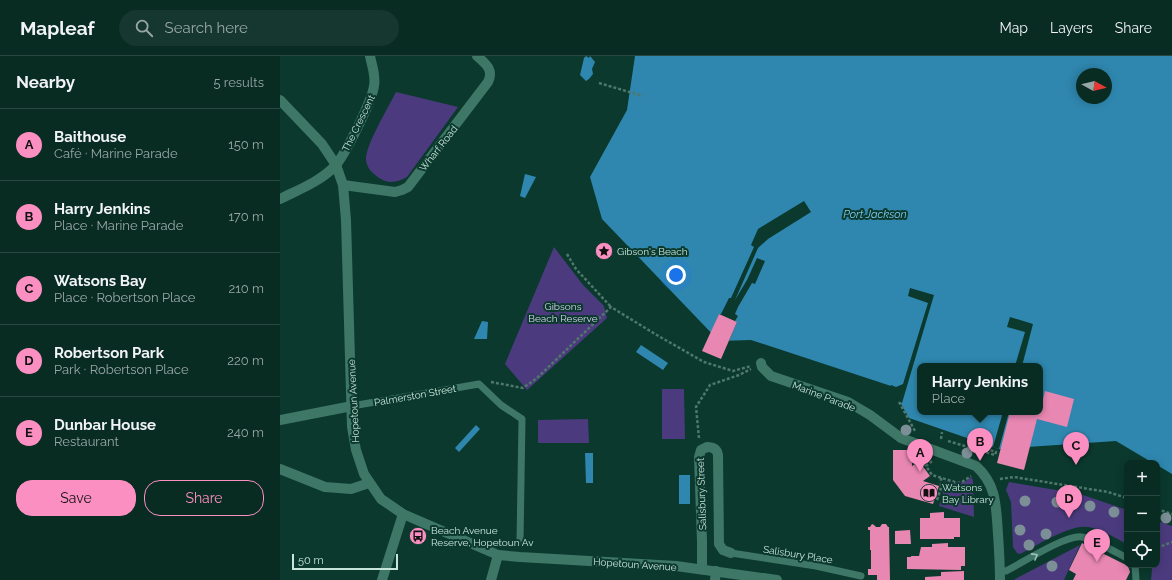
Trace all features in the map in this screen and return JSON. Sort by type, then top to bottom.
[{"type":"street","name":"The Crescent","points":[[280,200],[321,177],[336,165],[348,146],[373,93],[375,78],[370,56]]},
{"type":"street","name":"Wharf Road","points":[[343,185],[395,192],[408,187],[488,82],[491,75],[489,66],[478,56]]},
{"type":"street","name":"Hopetoun Avenue","points":[[280,100],[322,144],[336,165],[343,185],[346,220],[352,427],[356,450],[364,474],[369,483],[386,503],[403,514],[498,555],[676,566],[702,569],[715,576],[777,580]]},
{"type":"street","name":"Marine Parade","points":[[761,363],[762,367],[771,376],[848,402],[870,415],[901,438],[972,463],[984,474],[990,483]]},
{"type":"street","name":"Palmerston Street","points":[[280,420],[352,406]]},
{"type":"street","name":"Salisbury Street","points":[[702,569],[700,457],[701,450],[707,446],[715,449],[718,458],[719,544],[722,549],[731,553]]},
{"type":"street","points":[[280,469],[325,487],[351,489],[369,483]]},
{"type":"street","points":[[990,483],[996,501],[1000,576]]},
{"type":"street","points":[[382,580],[403,514]]},
{"type":"street","points":[[491,580],[498,555]]},
{"type":"lane","name":"Palmerston Street","points":[[352,406],[479,384]]},
{"type":"lane","points":[[479,384],[501,404],[522,419],[520,542]]},
{"type":"lane","points":[[1000,576],[1006,571],[1070,538],[1079,537],[1091,540],[1124,556]]},
{"type":"lane","name":"Salisbury Place","points":[[731,553],[816,566],[861,576]]},
{"type":"lane","points":[[1135,568],[1136,580]]},
{"type":"path","points":[[599,83],[642,96]]},
{"type":"path","points":[[567,254],[576,269],[611,307],[704,362],[733,371],[761,363]]},
{"type":"path","points":[[479,384],[489,381],[523,388],[537,378],[611,307]]},
{"type":"path","points":[[696,407],[710,385],[739,375],[761,363]]},
{"type":"path","points":[[899,402],[915,432],[922,434]]},
{"type":"path","points":[[940,439],[942,432]]},
{"type":"path","points":[[934,438],[995,455],[996,450],[990,450]]},
{"type":"path","points":[[938,452],[935,459],[926,466],[932,475],[953,482],[962,482],[978,468]]},
{"type":"path","points":[[990,483],[1014,477],[1108,492],[1124,497]]},
{"type":"path","points":[[937,500],[941,478]]},
{"type":"path","points":[[1160,510],[1172,514]]},
{"type":"path","points":[[1160,547],[1172,542]]},
{"type":"green space","points":[[396,92],[458,107],[407,177],[391,182],[384,181],[373,174],[369,169],[366,160],[369,145]]},
{"type":"green space","name":"Gibsons Beach Reserve","points":[[554,247],[583,285],[604,306],[607,318],[527,390],[505,364]]},
{"type":"green space","points":[[662,389],[684,389],[685,439],[662,439]]},
{"type":"green space","points":[[588,419],[589,443],[538,443],[538,420]]},
{"type":"green space","points":[[971,477],[973,480],[974,517],[939,506],[943,495],[943,482],[960,483]]},
{"type":"green space","points":[[1009,482],[1080,494],[1124,509],[1124,542],[1098,530],[1088,527],[1081,527],[1063,532],[1020,554],[1017,553],[1013,547],[1011,502],[1006,490]]},
{"type":"green space","points":[[1160,522],[1172,526],[1172,580],[1151,580],[1152,569],[1160,568]]},
{"type":"green space","points":[[1080,545],[1064,580],[1015,580],[1015,579]]},
{"type":"water","points":[[586,56],[589,58],[590,56],[595,62],[592,69],[593,74],[586,81],[580,75],[584,58]]},
{"type":"water","name":"Port Jackson","points":[[635,56],[1172,56],[1172,474],[1160,467],[1160,460],[1148,460],[1116,441],[999,449],[909,418],[891,386],[751,340],[719,341],[602,219],[590,177],[627,110]]},
{"type":"water","points":[[525,174],[536,177],[525,198],[520,196]]},
{"type":"water","points":[[482,321],[488,322],[487,339],[474,339]]},
{"type":"water","points":[[641,345],[668,363],[663,370],[636,352]]},
{"type":"water","points":[[476,425],[480,429],[459,452],[455,448]]},
{"type":"water","points":[[585,453],[593,453],[593,483],[586,483]]},
{"type":"water","points":[[679,475],[690,475],[690,504],[679,504]]},
{"type":"pier","points":[[804,201],[811,212],[768,239],[758,248],[735,300],[747,280],[757,258],[765,261],[755,284],[752,283],[738,307],[735,314],[738,316],[735,321],[737,322],[728,343],[710,335],[719,314],[721,314],[729,298],[731,298],[754,247],[751,245],[758,229]]},
{"type":"pier","points":[[910,288],[934,295],[902,403],[898,401],[890,388],[891,385],[896,387],[903,384],[928,303],[908,296]]},
{"type":"pier","points":[[1010,317],[1033,324],[1023,363],[1016,363],[1025,332],[1007,327]]},
{"type":"pier","points":[[1002,415],[1008,415],[999,449],[993,447]]},
{"type":"building","points":[[719,314],[737,322],[721,359],[702,351]]},
{"type":"building","points":[[1045,391],[1074,399],[1067,427],[1037,419],[1024,470],[997,463],[1009,415],[1043,415],[1043,399]]},
{"type":"building","points":[[893,450],[912,450],[912,466],[919,461],[930,476],[923,481],[939,486],[933,504],[905,496],[893,480]]},
{"type":"building","points":[[944,512],[944,518],[960,518],[960,537],[954,537],[954,539],[920,539],[920,518],[930,518],[930,513]]},
{"type":"building","points":[[872,524],[876,527],[880,527],[882,524],[886,524],[889,527],[890,580],[877,580],[877,575],[868,575],[868,569],[871,569],[871,550],[870,530],[868,530],[868,527]]},
{"type":"building","points":[[910,530],[911,544],[895,544],[895,531]]},
{"type":"building","points":[[948,543],[948,547],[965,547],[965,566],[961,566],[961,570],[907,569],[907,557],[919,556],[921,547],[932,547],[932,544]]},
{"type":"building","points":[[1082,543],[1124,564],[1124,568],[1129,568],[1130,572],[1126,580],[1073,580],[1076,574],[1069,570]]},
{"type":"building","points":[[964,571],[964,580],[925,580],[925,577],[941,576],[941,572]]},
{"type":"place","name":"Gibson's Beach","points":[[604,251]]},
{"type":"place","name":"Harry Jenkins","points":[[980,461]]},
{"type":"place","name":"Watsons Bay","points":[[1076,465]]},
{"type":"place","name":"Baithouse","points":[[920,472]]},
{"type":"place","name":"Watsons Bay Library","points":[[929,493]]},
{"type":"place","name":"Robertson Park","points":[[1069,518]]},
{"type":"place","name":"Beach Avenue Reserve, Hopetoun Av","points":[[418,536]]},
{"type":"place","name":"Dunbar House","points":[[1097,562]]}]
